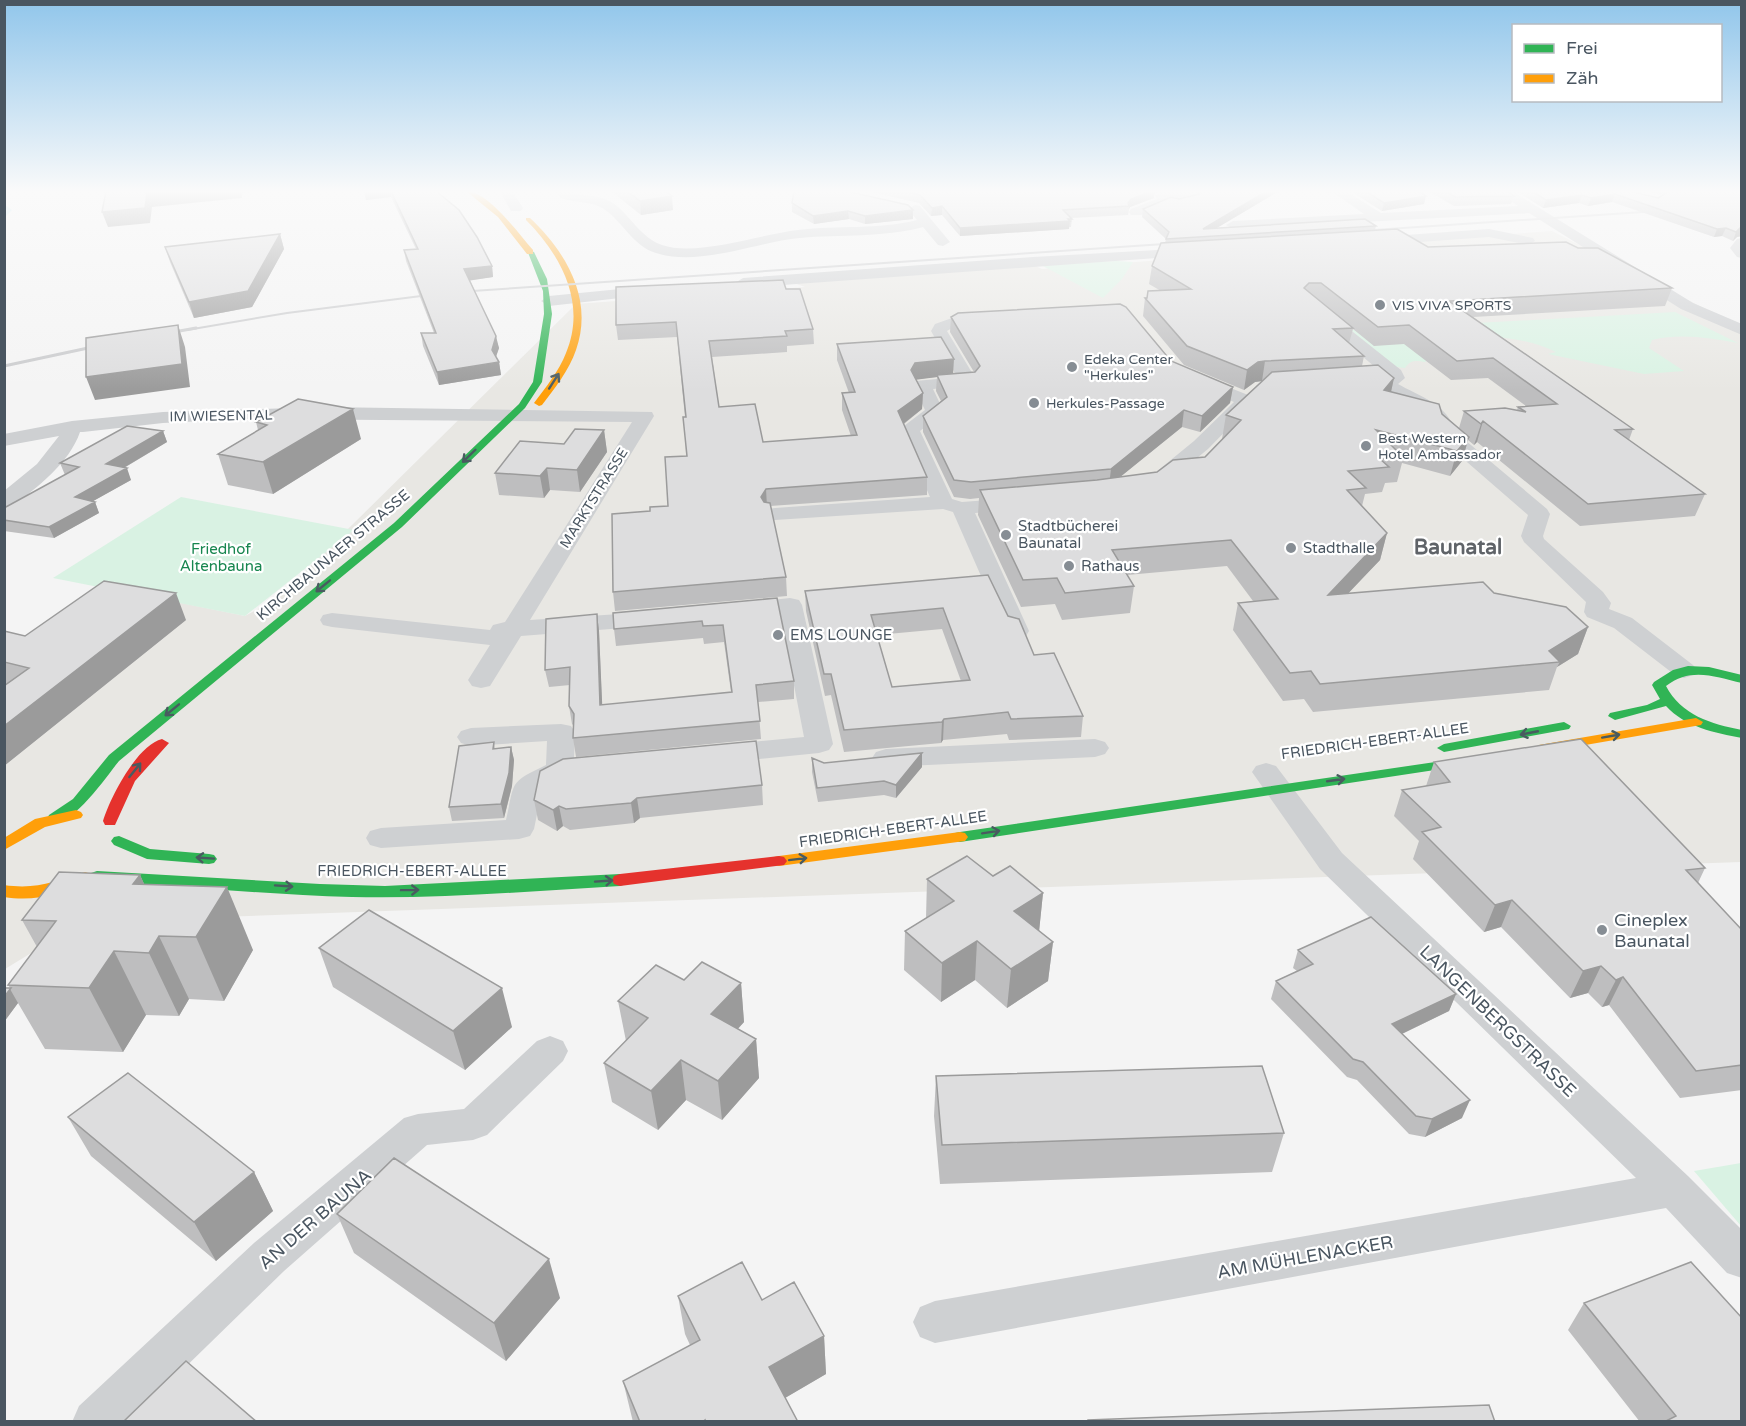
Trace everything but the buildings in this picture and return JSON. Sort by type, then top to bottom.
[{"type":"street","name":"KIRCHBAUNAER STRASSE","points":[[54,819],[78,802],[114,758],[398,525],[520,416],[522,406],[540,379],[541,357],[549,323],[549,301],[535,258]]},
{"type":"street","name":"KIRCHBAUNAER STRASSE","points":[[356,578],[442,502],[557,376],[570,351],[577,317],[576,298],[562,258]]},
{"type":"street","points":[[732,284],[1102,258]]},
{"type":"street","points":[[1609,258],[1687,306],[1742,330]]},
{"type":"street","points":[[549,301],[663,290]]},
{"type":"street","points":[[1311,306],[1395,374],[1396,378],[1381,382],[1423,404],[1435,413],[1443,422],[1444,432],[1539,514],[1533,536],[1535,542],[1595,597],[1599,603],[1596,612],[1623,623],[1684,670]]},
{"type":"street","points":[[952,323],[939,331],[968,381],[922,385],[935,412],[910,429],[953,505],[1017,631]]},
{"type":"street","points":[[1177,371],[1246,401]]},
{"type":"street","points":[[1146,490],[1201,445],[1262,388]]},
{"type":"street","name":"IM WIESENTAL","points":[[4,440],[72,427],[157,417],[216,415],[520,416]]},
{"type":"street","name":"MARKTSTRASSE","points":[[481,680],[508,633],[530,602],[645,416],[520,416]]},
{"type":"street","points":[[4,502],[32,480],[60,451],[70,437],[72,427]]},
{"type":"street","points":[[775,514],[1034,502]]},
{"type":"street","points":[[720,612],[790,604],[837,757]]},
{"type":"street","points":[[332,620],[508,633],[674,616]]},
{"type":"street","points":[[1741,678],[1708,670],[1684,670],[1670,674],[1659,685],[1667,701],[1696,722],[1742,734]]},
{"type":"street","points":[[1599,719],[1651,708],[1667,701]]},
{"type":"street","points":[[1525,752],[1696,722]]},
{"type":"street","name":"FRIEDRICH-EBERT-ALLEE","points":[[1429,750],[1476,744],[1577,723]]},
{"type":"street","points":[[471,737],[561,732],[560,769]]},
{"type":"street","points":[[101,818],[137,765],[171,735]]},
{"type":"street","points":[[690,757],[911,756],[1095,748]]},
{"type":"street","name":"FRIEDRICH-EBERT-ALLEE","points":[[87,877],[157,878],[351,891],[462,890],[634,879],[954,838],[1269,776],[1490,758]]},
{"type":"street","points":[[381,838],[519,829],[528,785],[560,769],[607,765]]},
{"type":"street","name":"LANGENBERGSTRASSE","points":[[1269,776],[1331,861],[1674,1189],[1742,1259]]},
{"type":"street","points":[[4,845],[26,830],[54,819],[70,816],[101,818],[117,830],[116,847],[147,854],[221,860]]},
{"type":"street","points":[[4,891],[16,894],[37,894],[54,891],[87,877],[103,865]]},
{"type":"street","points":[[4,909],[37,894]]},
{"type":"street","name":"AN DER BAUNA","points":[[95,1422],[269,1257],[418,1130],[473,1124],[550,1051]]},
{"type":"street","name":"AM MÜHLENACKER","points":[[935,1322],[1674,1189]]},
{"type":"shaded area","points":[[1196,258],[1604,258],[1741,327],[1741,862],[82,922],[5,969],[5,716],[162,599],[245,616],[278,598],[576,304],[805,287],[785,280],[1029,263],[1042,269]]},
{"type":"green space","points":[[1133,262],[1122,279],[1103,298],[1041,265]]},
{"type":"green space","points":[[1675,312],[1738,343],[1684,337],[1652,340],[1649,348],[1684,371],[1644,374],[1548,354],[1556,352],[1525,341],[1505,338],[1480,339],[1464,332],[1425,362],[1414,361],[1405,368],[1388,366],[1351,330]]},
{"type":"green space","name":"Friedhof Altenbauna","points":[[181,497],[354,530],[245,616],[53,578]]},
{"type":"green space","points":[[1742,1163],[1741,1226],[1694,1171]]},
{"type":"railway","points":[[457,292],[965,258]]},
{"type":"railway","points":[[187,330],[287,313],[437,294]]},
{"type":"railway","points":[[163,334],[196,328]]},
{"type":"railway","points":[[4,366],[102,345]]},
{"type":"traffic: fast","points":[[54,819],[78,802],[114,758],[398,525],[522,406],[537,382],[548,314],[543,279],[533,258]]},
{"type":"traffic: fast","points":[[1742,679],[1709,670],[1688,670],[1668,678],[1659,685],[1665,697],[1682,714],[1705,725],[1742,734]]},
{"type":"traffic: fast","points":[[1615,716],[1651,708],[1667,701]]},
{"type":"traffic: fast","points":[[1444,748],[1564,726]]},
{"type":"traffic: fast","points":[[960,837],[1476,760]]},
{"type":"traffic: fast","points":[[119,841],[147,854],[209,859]]},
{"type":"traffic: fast","points":[[97,877],[320,890],[385,891],[620,880]]},
{"type":"traffic: slow","points":[[539,403],[568,359],[577,325],[574,291],[560,258]]},
{"type":"traffic: slow","points":[[1539,749],[1696,722]]},
{"type":"traffic: slow","points":[[4,845],[40,823],[76,815]]},
{"type":"traffic: slow","points":[[779,861],[960,837]]},
{"type":"traffic: slow","points":[[4,891],[35,893],[65,886],[85,878]]},
{"type":"traffic: jam","points":[[110,821],[124,787],[144,760],[162,743]]},
{"type":"traffic: jam","points":[[620,880],[779,861]]},
{"type":"place","name":"VIS VIVA SPORTS","points":[[1380,305]]},
{"type":"place","name":"Edeka Center \"Herkules\"","points":[[1072,367]]},
{"type":"place","name":"Herkules-Passage","points":[[1034,403]]},
{"type":"place","name":"Best Western Hotel Ambassador","points":[[1366,446]]},
{"type":"place","name":"Stadtbücherei Baunatal","points":[[1006,535]]},
{"type":"place","name":"Stadthalle","points":[[1291,548]]},
{"type":"place","name":"Rathaus","points":[[1069,566]]},
{"type":"place","name":"EMS LOUNGE","points":[[778,635]]},
{"type":"place","name":"Cineplex Baunatal","points":[[1602,930]]},
{"type":"district","name":"Baunatal","points":[[1458,547]]}]
